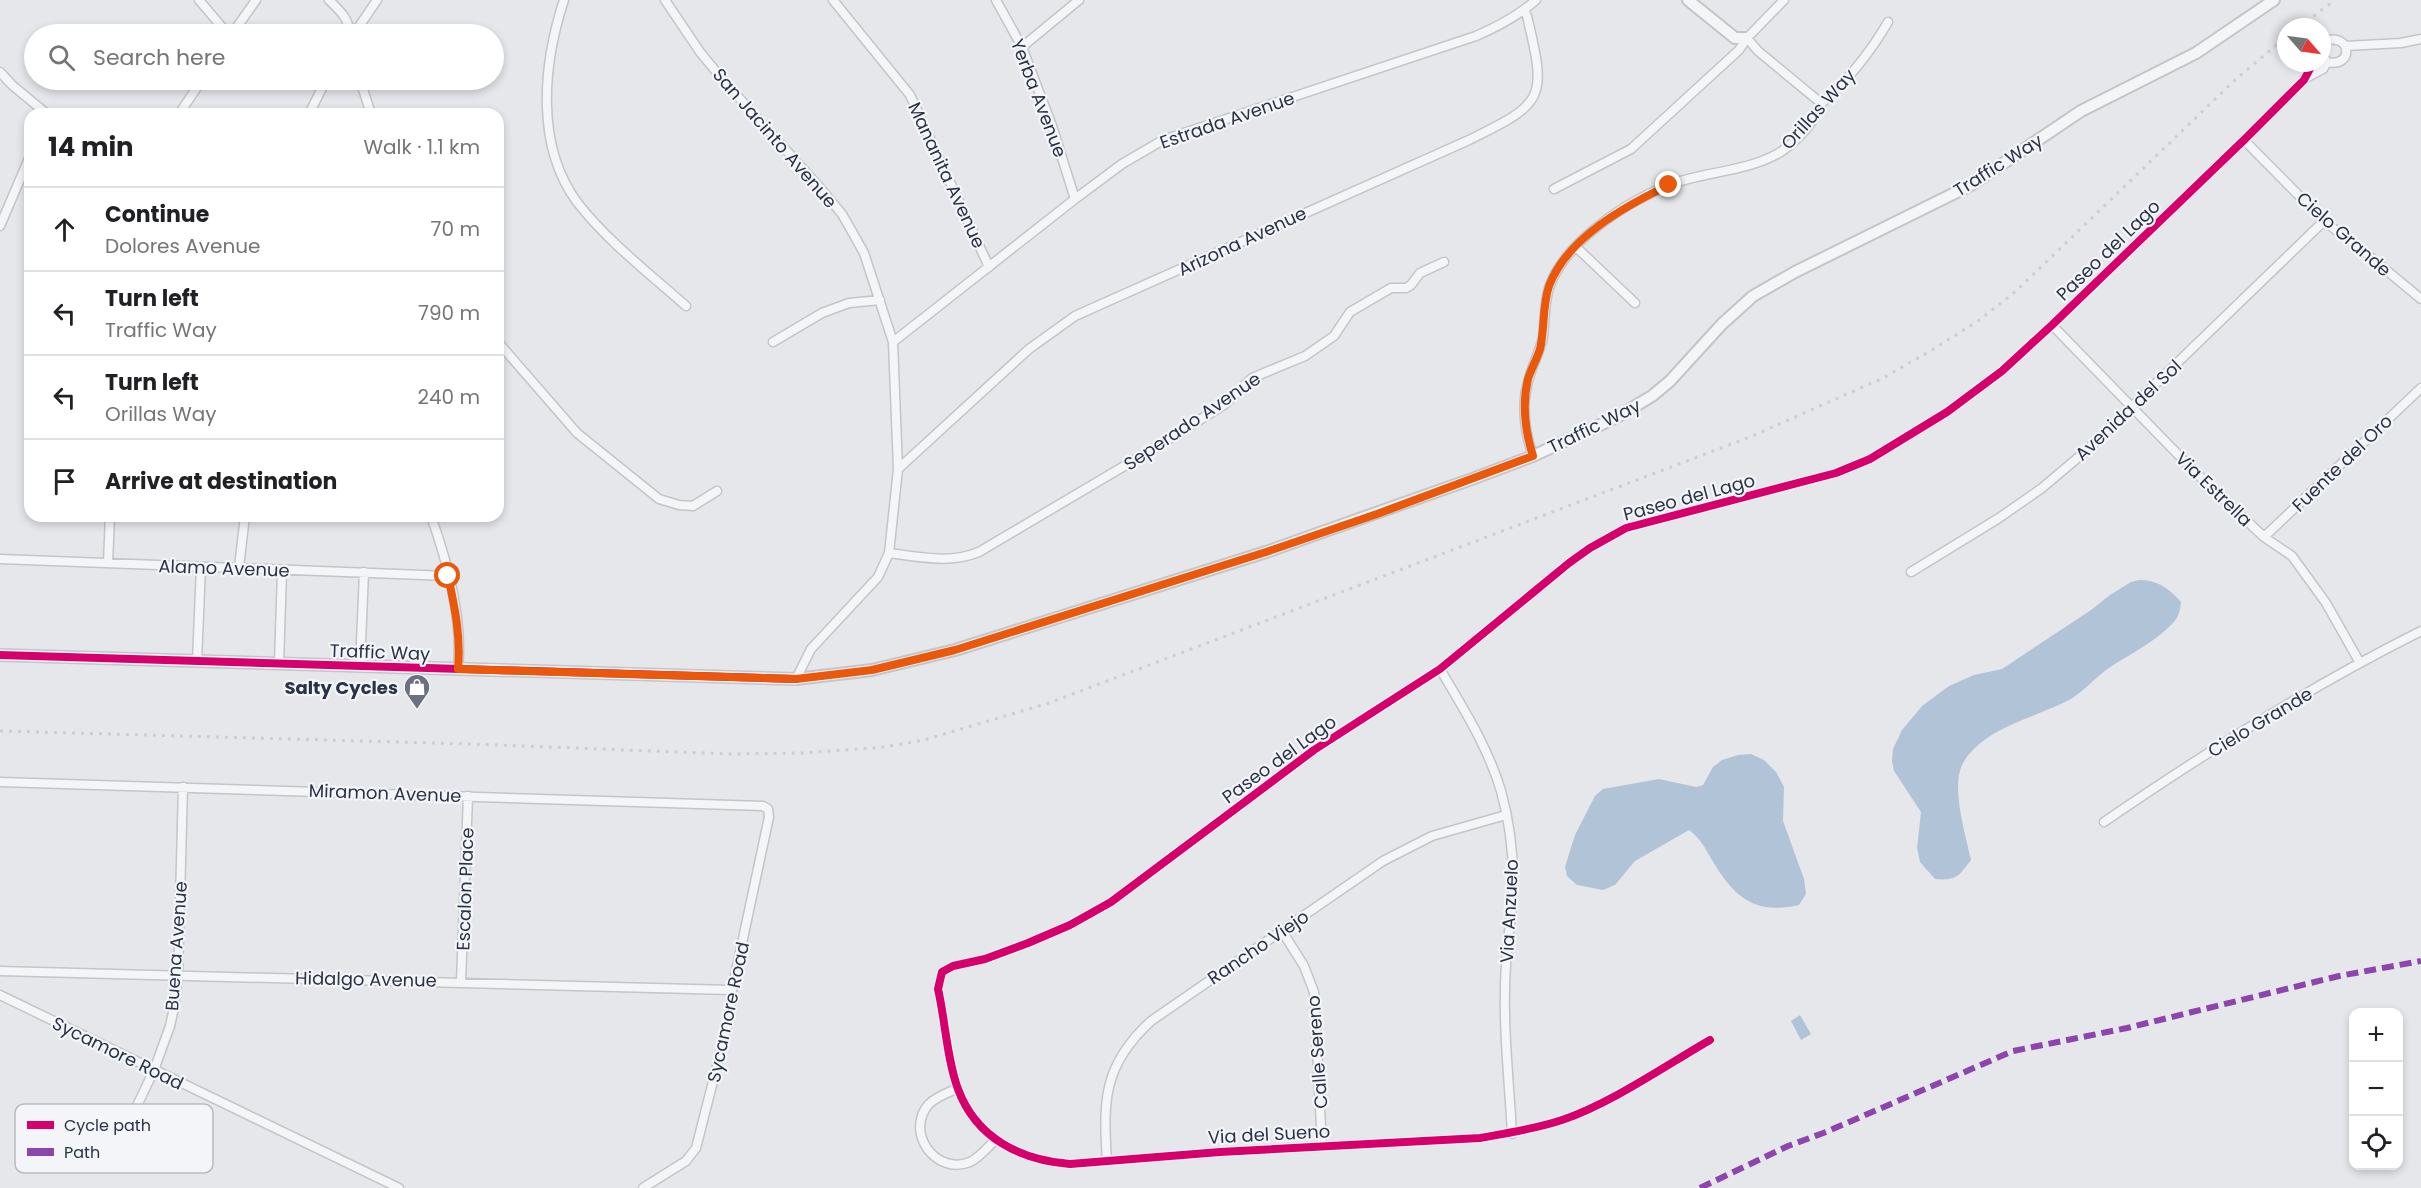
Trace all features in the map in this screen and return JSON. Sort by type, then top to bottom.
[{"type":"street","points":[[199,0],[219,24]]},
{"type":"street","points":[[239,24],[256,0]]},
{"type":"street","points":[[329,0],[341,11],[348,24]]},
{"type":"street","points":[[361,24],[377,0]]},
{"type":"street","points":[[564,0],[555,32],[548,93],[548,129],[558,167],[570,191],[590,217],[686,306]]},
{"type":"street","name":"San Jacinto Avenue","points":[[664,0],[700,52],[723,80],[842,214],[864,253],[893,342],[898,469],[890,553],[878,577],[812,649],[796,679]]},
{"type":"street","name":"Mananita Avenue","points":[[833,0],[910,94],[989,267]]},
{"type":"street","name":"Yerba Avenue","points":[[996,0],[1022,47],[1052,126],[1075,199]]},
{"type":"street","points":[[1022,47],[1079,0]]},
{"type":"street","name":"Estrada Avenue","points":[[893,342],[1075,199],[1122,164],[1162,140],[1456,44],[1495,28],[1536,0]]},
{"type":"street","points":[[1688,0],[1735,38],[1747,38],[1758,51],[1821,103]]},
{"type":"street","points":[[1554,189],[1631,149],[1739,50],[1747,38],[1784,0]]},
{"type":"street","name":"Traffic Way","points":[[0,655],[796,679],[872,670],[955,650],[1266,552],[1377,514],[1533,456],[1615,418],[1652,396],[1682,369],[1722,324],[1753,296],[1795,272],[1971,185],[2081,111],[2196,53],[2274,0]]},
{"type":"street","name":"Arizona Avenue","points":[[898,469],[1029,349],[1075,316],[1469,140],[1522,112],[1534,97],[1539,66],[1524,10]]},
{"type":"street","name":"Orillas Way","points":[[1533,456],[1527,437],[1525,404],[1528,379],[1543,336],[1545,303],[1549,287],[1560,264],[1591,232],[1625,208],[1669,185],[1753,165],[1777,154],[1795,140],[1813,120],[1821,103],[1828,99],[1845,80],[1879,38],[1888,22]]},
{"type":"street","points":[[2331,40],[2341,41],[2345,46],[2401,43],[2421,39]]},
{"type":"street","name":"Paseo del Lago","points":[[2331,62],[2335,64],[2342,61],[2346,54],[2345,46]]},
{"type":"street","points":[[0,72],[40,108]]},
{"type":"street","name":"Paseo del Lago","points":[[2304,80],[2308,72]]},
{"type":"street","name":"Paseo del Lago","points":[[942,972],[953,966],[985,959],[1028,943],[1070,925],[1111,902],[1314,750],[1440,669],[1569,563],[1626,528],[1816,479],[1870,459],[1947,412],[2002,371],[2304,80],[2318,72]]},
{"type":"street","points":[[183,108],[195,90]]},
{"type":"street","points":[[312,108],[321,90]]},
{"type":"street","points":[[363,90],[369,108]]},
{"type":"street","name":"Cielo Grande","points":[[2244,140],[2324,221],[2421,299]]},
{"type":"street","points":[[0,226],[24,170]]},
{"type":"street","name":"Avenida del Sol","points":[[1911,572],[1999,518],[2042,488],[2087,450],[2324,221]]},
{"type":"street","points":[[1576,247],[1635,303]]},
{"type":"street","name":"Seperado Avenue","points":[[890,553],[945,560],[979,552],[1225,404],[1252,378],[1305,356],[1334,336],[1350,312],[1391,288],[1406,288],[1420,273],[1444,262]]},
{"type":"street","points":[[773,342],[831,309],[849,303],[880,300]]},
{"type":"street","name":"Via Estrella","points":[[2052,325],[2132,409],[2264,537],[2292,556],[2313,583],[2360,663]]},
{"type":"street","points":[[504,349],[577,433],[659,499],[679,505],[693,506],[717,490]]},
{"type":"street","name":"Fuente del Oro","points":[[2264,537],[2421,388]]},
{"type":"street","points":[[108,563],[110,522]]},
{"type":"street","points":[[239,567],[244,522]]},
{"type":"street","points":[[433,522],[458,623],[460,651],[458,669]]},
{"type":"street","name":"Alamo Avenue","points":[[0,559],[448,576]]},
{"type":"street","points":[[197,661],[201,567]]},
{"type":"street","points":[[279,663],[282,571]]},
{"type":"street","points":[[360,666],[364,572]]},
{"type":"street","name":"Cielo Grande","points":[[2104,822],[2238,734],[2360,663],[2421,631]]},
{"type":"street","name":"Via Anzuelo","points":[[1440,669],[1481,740],[1495,774],[1506,815],[1513,875],[1505,992],[1512,1134]]},
{"type":"street","name":"Miramon Avenue","points":[[0,782],[763,806],[768,809]]},
{"type":"street","name":"Buena Avenue","points":[[138,1104],[154,1070],[170,1026],[178,975],[183,787]]},
{"type":"street","name":"Escalon Place","points":[[461,982],[468,796]]},
{"type":"street","name":"Sycamore Road","points":[[643,1188],[686,1161],[696,1148],[729,1019],[732,990],[769,817],[768,809]]},
{"type":"street","name":"Rancho Viejo","points":[[1107,1161],[1104,1115],[1111,1078],[1128,1045],[1142,1028],[1383,861],[1407,847],[1459,827],[1506,815]]},
{"type":"street","name":"Calle Sereno","points":[[1282,931],[1304,966],[1314,992],[1322,1146]]},
{"type":"street","name":"Hidalgo Avenue","points":[[0,971],[732,990]]},
{"type":"street","name":"Via del Sueno","points":[[942,972],[938,988],[958,1089],[977,1120],[995,1140],[1028,1156],[1050,1162],[1081,1164],[1512,1134],[1564,1120],[1588,1109],[1710,1041]]},
{"type":"street","name":"Sycamore Road","points":[[0,995],[399,1188]]},
{"type":"street","points":[[958,1089],[937,1098],[924,1112],[920,1130],[926,1148],[940,1161],[958,1165],[976,1159],[995,1140]]},
{"type":"water","points":[[2151,581],[2162,586],[2181,602],[2175,621],[2155,638],[2106,670],[2074,697],[1997,732],[1971,752],[1962,765],[1958,786],[1960,812],[1971,860],[1956,876],[1948,879],[1935,879],[1920,862],[1917,848],[1921,812],[1894,771],[1893,749],[1902,730],[1922,706],[1949,686],[1974,675],[2002,669],[2110,595],[2131,582]]},
{"type":"water","points":[[1751,754],[1764,760],[1776,772],[1784,787],[1783,821],[1804,879],[1806,894],[1799,905],[1770,907],[1757,905],[1747,900],[1729,884],[1702,844],[1689,830],[1635,861],[1615,885],[1603,890],[1577,885],[1567,876],[1565,867],[1575,835],[1595,796],[1603,789],[1659,779],[1696,787],[1703,785],[1713,767],[1722,760]]},
{"type":"water","points":[[1800,1015],[1811,1034],[1801,1040],[1791,1021]]},
{"type":"railway","points":[[2311,18],[2335,0]]},
{"type":"railway","points":[[0,731],[470,744],[730,754],[803,753],[885,747],[924,740],[1049,703],[1750,437],[1883,378],[1978,321],[2015,292],[2236,79],[2277,45]]},
{"type":"marked path","points":[[1700,1188],[1788,1146],[1826,1132],[2013,1051],[2127,1028],[2339,976],[2421,961]]},
{"type":"cycle path","points":[[1710,1040],[1599,1104],[1542,1126],[1480,1138],[1220,1152],[1070,1164],[1052,1162],[1017,1151],[988,1133],[976,1121],[966,1106],[954,1078],[938,989],[942,972],[953,966],[985,959],[1028,943],[1070,925],[1111,902],[1314,750],[1440,669],[1590,548],[1626,528],[1836,473],[1870,459],[1947,412],[2002,371],[2052,325],[2244,140],[2304,80],[2308,72]]},
{"type":"cycle path","points":[[0,655],[796,679]]},
{"type":"place","name":"Salty Cycles","points":[[417,710]]},
{"type":"route","points":[[448,576],[458,623],[460,651],[458,669],[796,679],[872,670],[955,650],[1059,615],[1266,552],[1533,456],[1527,437],[1525,396],[1528,379],[1539,353],[1543,336],[1545,303],[1556,272],[1565,258],[1591,232],[1625,208],[1669,185]]}]
